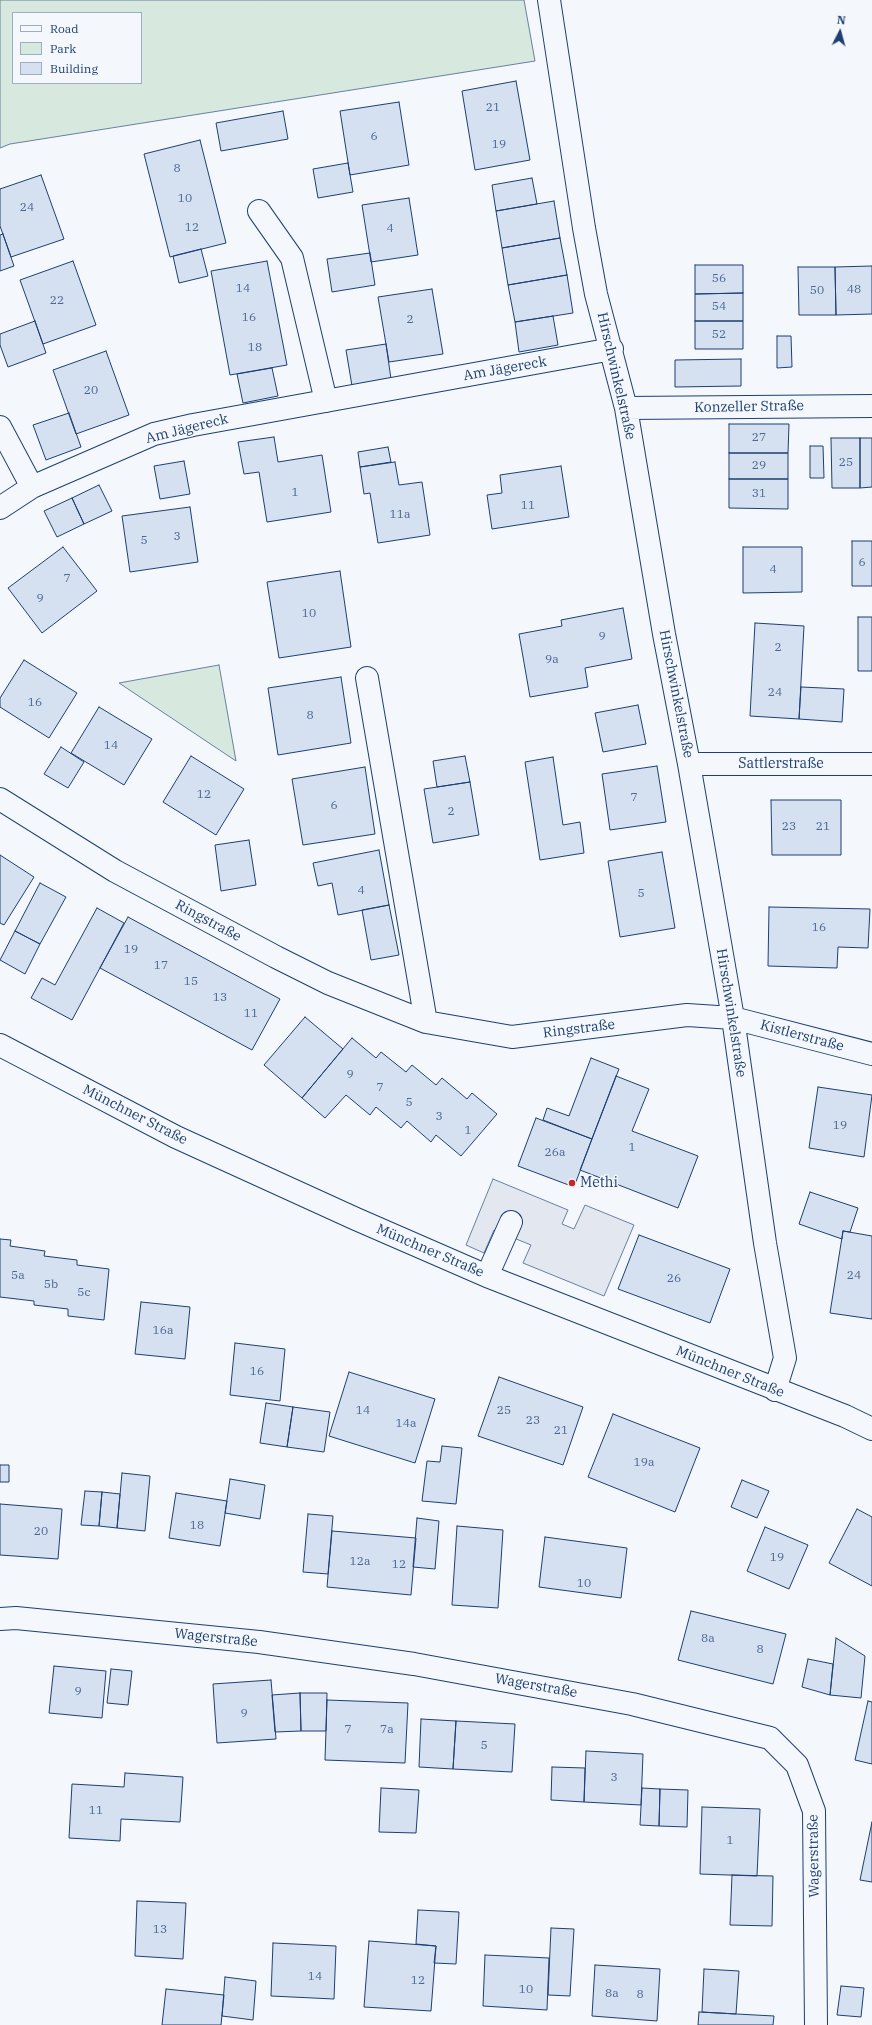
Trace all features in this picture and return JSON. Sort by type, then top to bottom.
[{"type":"street","name":"Hirschwinkelstraße","points":[[549,0],[584,228],[596,294],[612,349],[626,408],[664,634],[689,764],[733,1018],[765,1243],[785,1358],[775,1390]]},
{"type":"street","points":[[259,211],[292,258],[326,401]]},
{"type":"street","name":"Am Jägereck","points":[[0,508],[32,487],[154,434],[193,425],[612,349]]},
{"type":"street","name":"Konzeller Straße","points":[[626,408],[872,406]]},
{"type":"street","points":[[0,427],[32,487]]},
{"type":"street","points":[[367,678],[426,1022]]},
{"type":"street","name":"Sattlerstraße","points":[[689,764],[872,764]]},
{"type":"street","name":"Ringstraße","points":[[0,799],[115,871],[276,957],[328,984],[426,1022],[512,1037],[687,1015],[733,1018]]},
{"type":"street","name":"Kistlerstraße","points":[[733,1018],[872,1054]]},
{"type":"street","name":"Münchner Straße","points":[[0,1045],[176,1137],[356,1219],[487,1276],[775,1390],[845,1416],[872,1429]]},
{"type":"street","points":[[487,1276],[511,1222]]},
{"type":"street","name":"Wagerstraße","points":[[0,1619],[16,1618],[259,1642],[414,1664],[632,1704],[770,1738],[797,1765],[814,1811],[816,2025]]},
{"type":"green space","points":[[0,0],[524,0],[535,61],[10,144],[0,148]]},
{"type":"green space","points":[[219,665],[236,761],[119,683]]},
{"type":"shaded area","points":[[493,1179],[568,1210],[562,1224],[574,1229],[585,1205],[634,1225],[604,1296],[523,1263],[531,1245],[494,1230],[484,1253],[466,1245]]},
{"type":"building","points":[[516,81],[530,160],[475,170],[462,91]]},
{"type":"building","points":[[399,102],[409,165],[350,175],[340,111]]},
{"type":"building","points":[[283,111],[288,139],[221,151],[216,123]]},
{"type":"building","points":[[200,140],[226,243],[170,257],[144,154]]},
{"type":"building","points":[[348,163],[353,192],[318,198],[313,169]]},
{"type":"building","points":[[41,175],[64,239],[11,257],[0,226],[0,189]]},
{"type":"building","points":[[532,178],[537,204],[496,211],[492,185]]},
{"type":"building","points":[[409,198],[418,255],[371,262],[362,205]]},
{"type":"building","points":[[554,201],[560,238],[502,248],[496,211]]},
{"type":"building","points":[[3,234],[14,266],[0,271],[0,235]]},
{"type":"building","points":[[560,238],[567,275],[508,285],[502,248]]},
{"type":"building","points":[[201,249],[208,276],[179,283],[173,256]]},
{"type":"building","points":[[370,253],[375,285],[332,292],[327,259]]},
{"type":"building","points":[[73,261],[96,325],[43,344],[20,280]]},
{"type":"building","points":[[267,261],[287,365],[230,375],[211,271]]},
{"type":"building","points":[[695,265],[743,265],[743,293],[695,294]]},
{"type":"building","points":[[872,266],[872,314],[836,315],[835,267]]},
{"type":"building","points":[[798,267],[835,267],[836,315],[799,315]]},
{"type":"building","points":[[567,275],[573,313],[515,322],[508,285]]},
{"type":"building","points":[[432,289],[443,354],[389,362],[378,297]]},
{"type":"building","points":[[743,293],[743,321],[695,321],[695,294]]},
{"type":"building","points":[[553,316],[558,345],[519,352],[515,322]]},
{"type":"building","points":[[35,321],[46,353],[8,367],[0,345],[0,334]]},
{"type":"building","points":[[695,321],[743,321],[743,349],[695,349]]},
{"type":"building","points":[[777,336],[791,336],[792,367],[777,368]]},
{"type":"building","points":[[386,344],[391,379],[352,386],[346,350]]},
{"type":"building","points":[[106,351],[129,415],[76,434],[53,370]]},
{"type":"building","points":[[741,359],[741,386],[675,387],[675,360]]},
{"type":"building","points":[[272,368],[278,396],[243,403],[237,374]]},
{"type":"building","points":[[69,413],[81,447],[46,460],[33,425]]},
{"type":"building","points":[[729,424],[789,424],[788,453],[729,453]]},
{"type":"building","points":[[274,437],[278,462],[322,455],[331,512],[267,522],[259,472],[244,474],[238,442]]},
{"type":"building","points":[[831,438],[860,438],[860,488],[832,488]]},
{"type":"building","points":[[860,438],[872,438],[872,487],[860,488]]},
{"type":"building","points":[[810,446],[823,446],[824,478],[810,478]]},
{"type":"building","points":[[388,447],[391,462],[360,467],[358,452]]},
{"type":"building","points":[[729,453],[788,453],[788,479],[729,479]]},
{"type":"building","points":[[184,461],[190,494],[160,499],[154,466]]},
{"type":"building","points":[[395,462],[399,485],[422,482],[430,535],[378,543],[370,493],[364,494],[360,467]]},
{"type":"building","points":[[561,466],[569,517],[492,529],[487,495],[502,493],[500,475]]},
{"type":"building","points":[[729,479],[788,479],[788,509],[729,508]]},
{"type":"building","points":[[99,485],[112,511],[84,524],[72,498]]},
{"type":"building","points":[[72,498],[84,524],[57,537],[44,511]]},
{"type":"building","points":[[190,507],[198,562],[130,572],[122,516]]},
{"type":"building","points":[[852,541],[872,541],[872,586],[852,586]]},
{"type":"building","points":[[63,547],[97,591],[42,633],[8,588]]},
{"type":"building","points":[[743,547],[802,547],[802,592],[743,593]]},
{"type":"building","points":[[340,571],[351,647],[279,658],[267,582]]},
{"type":"building","points":[[623,608],[632,659],[585,668],[588,687],[530,697],[519,634],[562,626],[561,620]]},
{"type":"building","points":[[858,617],[872,617],[872,671],[858,671]]},
{"type":"building","points":[[755,623],[804,626],[799,719],[750,716]]},
{"type":"building","points":[[24,660],[77,693],[49,738],[0,707],[0,698]]},
{"type":"building","points":[[341,677],[351,743],[278,755],[268,688]]},
{"type":"building","points":[[801,687],[844,689],[842,722],[799,719]]},
{"type":"building","points":[[638,705],[646,744],[603,752],[595,713]]},
{"type":"building","points":[[99,707],[152,739],[124,785],[71,753]]},
{"type":"building","points":[[61,747],[84,762],[68,788],[44,774]]},
{"type":"building","points":[[191,756],[244,789],[216,835],[163,802]]},
{"type":"building","points":[[465,756],[470,782],[437,787],[433,761]]},
{"type":"building","points":[[553,757],[563,825],[580,822],[584,853],[540,860],[525,762]]},
{"type":"building","points":[[657,766],[666,822],[610,830],[602,774]]},
{"type":"building","points":[[365,767],[375,834],[303,845],[292,779]]},
{"type":"building","points":[[470,782],[479,835],[433,843],[424,789]]},
{"type":"building","points":[[771,800],[841,800],[841,855],[772,855]]},
{"type":"building","points":[[249,840],[256,885],[221,891],[215,845]]},
{"type":"building","points":[[379,850],[389,905],[338,915],[332,883],[318,886],[313,863]]},
{"type":"building","points":[[662,852],[675,928],[620,937],[608,861]]},
{"type":"building","points":[[0,855],[34,877],[4,925],[0,923]]},
{"type":"building","points":[[40,883],[66,897],[40,944],[15,931]]},
{"type":"building","points":[[389,905],[399,955],[371,960],[362,910]]},
{"type":"building","points":[[769,907],[870,909],[868,948],[838,947],[837,968],[768,966]]},
{"type":"building","points":[[97,908],[124,923],[72,1020],[31,998],[42,978],[55,985]]},
{"type":"building","points":[[128,917],[280,999],[252,1050],[100,968]]},
{"type":"building","points":[[15,931],[40,944],[25,974],[0,960]]},
{"type":"building","points":[[305,1017],[343,1049],[302,1098],[264,1065]]},
{"type":"building","points":[[352,1038],[376,1058],[381,1052],[406,1072],[412,1065],[436,1085],[442,1078],[467,1099],[472,1093],[497,1114],[461,1156],[436,1135],[431,1142],[407,1121],[401,1128],[376,1107],[370,1115],[346,1095],[325,1118],[302,1098]]},
{"type":"building","points":[[591,1058],[619,1069],[592,1139],[543,1120],[547,1108],[569,1116]]},
{"type":"building","points":[[616,1076],[649,1089],[632,1131],[698,1156],[678,1208],[580,1170]]},
{"type":"building","points":[[818,1087],[872,1095],[864,1157],[809,1148]]},
{"type":"building","points":[[536,1118],[592,1139],[574,1187],[518,1166]]},
{"type":"building","points":[[810,1192],[858,1208],[850,1232],[843,1231],[842,1239],[799,1224]]},
{"type":"building","points":[[843,1231],[872,1236],[872,1319],[830,1313]]},
{"type":"building","points":[[639,1235],[730,1269],[710,1323],[618,1289]]},
{"type":"building","points":[[0,1239],[11,1240],[10,1246],[45,1251],[44,1256],[77,1260],[77,1265],[109,1269],[104,1320],[68,1316],[68,1309],[34,1305],[34,1301],[0,1297]]},
{"type":"building","points":[[141,1302],[190,1307],[185,1359],[135,1354]]},
{"type":"building","points":[[235,1343],[285,1349],[280,1401],[230,1395]]},
{"type":"building","points":[[349,1372],[435,1399],[415,1463],[329,1436]]},
{"type":"building","points":[[499,1377],[583,1407],[563,1465],[478,1436]]},
{"type":"building","points":[[266,1403],[293,1407],[287,1447],[260,1443]]},
{"type":"building","points":[[293,1407],[330,1412],[324,1452],[287,1447]]},
{"type":"building","points":[[613,1414],[700,1448],[675,1512],[588,1477]]},
{"type":"building","points":[[442,1446],[462,1448],[456,1504],[422,1501],[427,1461],[440,1462]]},
{"type":"building","points":[[0,1465],[9,1465],[9,1482],[0,1482]]},
{"type":"building","points":[[122,1473],[150,1476],[145,1531],[117,1528]]},
{"type":"building","points":[[230,1479],[265,1485],[260,1519],[225,1513]]},
{"type":"building","points":[[742,1480],[769,1491],[757,1518],[731,1507]]},
{"type":"building","points":[[85,1491],[102,1492],[99,1526],[81,1525]]},
{"type":"building","points":[[102,1492],[120,1494],[117,1528],[99,1526]]},
{"type":"building","points":[[176,1493],[227,1501],[220,1546],[169,1538]]},
{"type":"building","points":[[0,1504],[62,1509],[58,1559],[0,1555]]},
{"type":"building","points":[[857,1509],[872,1517],[872,1586],[829,1563]]},
{"type":"building","points":[[308,1514],[333,1516],[328,1574],[303,1572]]},
{"type":"building","points":[[417,1518],[439,1521],[435,1569],[413,1567]]},
{"type":"building","points":[[457,1526],[503,1530],[498,1608],[452,1605]]},
{"type":"building","points":[[765,1527],[808,1545],[789,1589],[747,1571]]},
{"type":"building","points":[[332,1531],[416,1538],[411,1595],[327,1587]]},
{"type":"building","points":[[545,1537],[627,1548],[621,1598],[539,1587]]},
{"type":"building","points":[[691,1611],[786,1634],[773,1684],[678,1660]]},
{"type":"building","points":[[836,1638],[865,1656],[861,1698],[830,1695]]},
{"type":"building","points":[[808,1659],[833,1664],[830,1695],[802,1687]]},
{"type":"building","points":[[54,1666],[106,1671],[102,1718],[49,1713]]},
{"type":"building","points":[[111,1669],[132,1671],[128,1705],[107,1703]]},
{"type":"building","points":[[271,1680],[276,1739],[217,1743],[213,1684]]},
{"type":"building","points":[[300,1693],[327,1693],[326,1731],[301,1731]]},
{"type":"building","points":[[300,1693],[301,1731],[275,1732],[272,1695]]},
{"type":"building","points":[[327,1700],[408,1703],[405,1763],[325,1760]]},
{"type":"building","points":[[868,1701],[872,1702],[872,1764],[855,1760]]},
{"type":"building","points":[[421,1719],[456,1721],[453,1769],[419,1767]]},
{"type":"building","points":[[456,1721],[515,1724],[512,1772],[453,1769]]},
{"type":"building","points":[[586,1751],[643,1754],[641,1805],[584,1802]]},
{"type":"building","points":[[552,1767],[585,1768],[584,1802],[551,1800]]},
{"type":"building","points":[[125,1773],[183,1777],[180,1822],[121,1819],[120,1841],[69,1838],[72,1784],[124,1787]]},
{"type":"building","points":[[381,1788],[419,1790],[416,1833],[379,1832]]},
{"type":"building","points":[[642,1788],[660,1789],[659,1826],[640,1825]]},
{"type":"building","points":[[660,1789],[688,1790],[687,1827],[659,1826]]},
{"type":"building","points":[[702,1807],[760,1809],[757,1876],[700,1874]]},
{"type":"building","points":[[872,1822],[872,1882],[860,1880]]},
{"type":"building","points":[[732,1875],[773,1876],[772,1926],[730,1925]]},
{"type":"building","points":[[137,1901],[186,1903],[183,1959],[135,1956]]},
{"type":"building","points":[[418,1910],[459,1912],[456,1964],[434,1963],[436,1946],[416,1944]]},
{"type":"building","points":[[551,1928],[574,1929],[570,1996],[548,1995]]},
{"type":"building","points":[[369,1941],[436,1946],[431,2011],[364,2007]]},
{"type":"building","points":[[273,1943],[336,1946],[334,1999],[271,1996]]},
{"type":"building","points":[[485,1955],[549,1958],[547,2010],[483,2006]]},
{"type":"building","points":[[595,1965],[660,1969],[657,2021],[592,2016]]},
{"type":"building","points":[[704,1969],[739,1971],[736,2014],[702,2012]]},
{"type":"building","points":[[225,1977],[256,1981],[253,2020],[222,2016]]},
{"type":"building","points":[[841,1986],[864,1988],[861,2017],[837,2015]]},
{"type":"building","points":[[166,1989],[224,1995],[221,2025],[162,2025]]},
{"type":"building","points":[[699,2012],[774,2016],[773,2025],[698,2025]]},
{"type":"place","name":"Methi","points":[[572,1183]]}]
